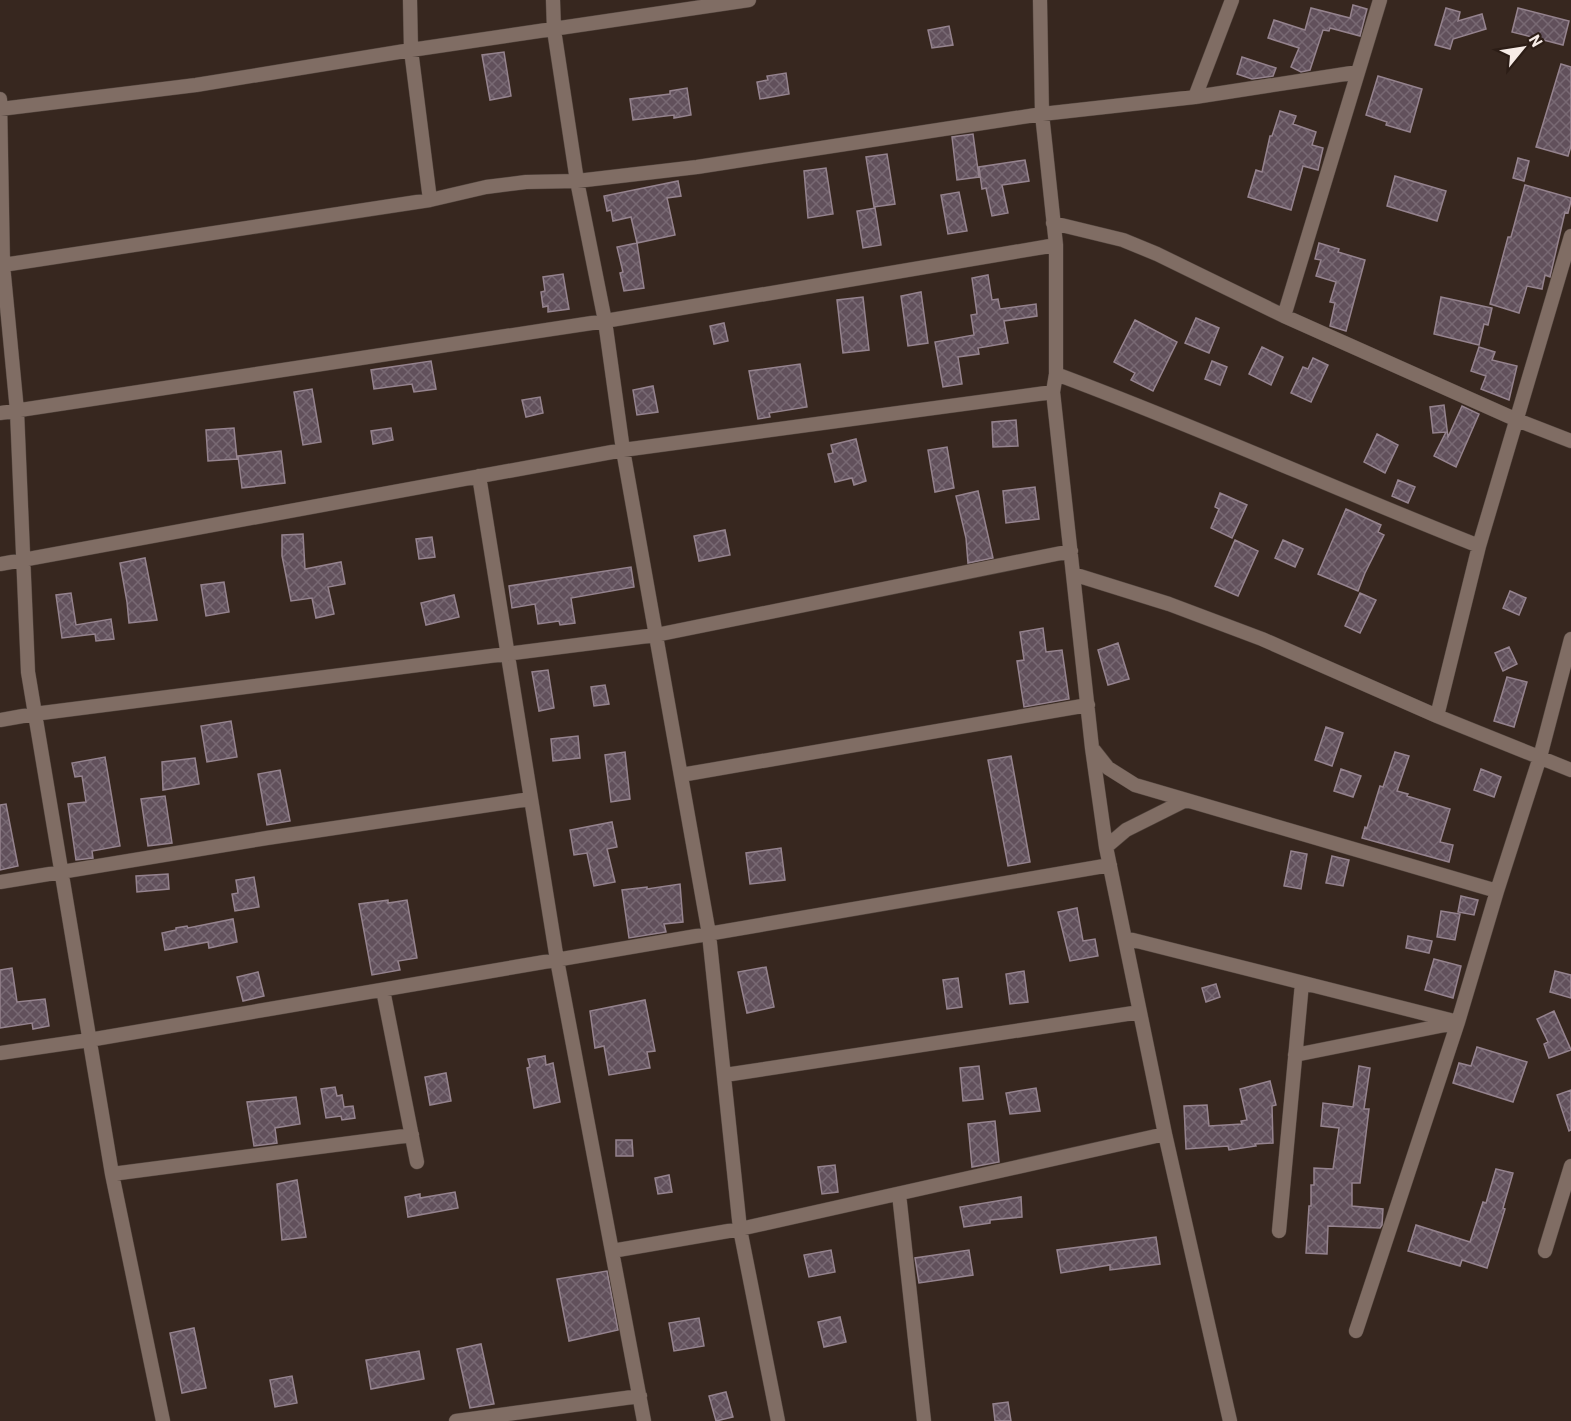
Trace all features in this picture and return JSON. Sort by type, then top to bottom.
[{"type":"street","points":[[410,0],[411,50],[430,200]]},
{"type":"street","points":[[553,0],[554,30],[577,181],[605,321],[623,450],[709,934],[740,1229],[778,1421]]},
{"type":"street","points":[[0,109],[196,85],[411,50],[554,30],[652,7],[749,0]]},
{"type":"street","points":[[1040,0],[1042,114],[1056,245],[1056,374],[1053,392],[1092,748],[1106,847],[1165,1134],[1230,1421]]},
{"type":"street","points":[[1195,97],[1232,0]]},
{"type":"street","points":[[1284,316],[1380,0]]},
{"type":"street","points":[[3,265],[430,200],[486,187],[526,182],[577,181],[697,167],[1042,114],[1195,97],[1358,72]]},
{"type":"street","points":[[0,99],[3,265],[17,411],[27,672],[112,1174],[163,1421]]},
{"type":"street","points":[[1053,223],[1123,240],[1166,258],[1284,316],[1517,420],[1571,441]]},
{"type":"street","points":[[1437,716],[1479,546],[1571,236]]},
{"type":"street","points":[[0,413],[605,321],[1056,245]]},
{"type":"street","points":[[1056,374],[1252,450],[1367,501],[1479,546]]},
{"type":"street","points":[[0,564],[623,450],[1053,392]]},
{"type":"street","points":[[479,476],[557,960],[644,1421]]},
{"type":"street","points":[[0,720],[656,635],[1071,551]]},
{"type":"street","points":[[1073,574],[1169,604],[1262,639],[1437,716],[1571,770]]},
{"type":"street","points":[[1356,1331],[1458,1022],[1540,758],[1571,639]]},
{"type":"street","points":[[681,775],[1088,705]]},
{"type":"street","points":[[1092,748],[1108,768],[1135,785],[1497,891]]},
{"type":"street","points":[[0,882],[61,874],[267,838],[530,799]]},
{"type":"street","points":[[1106,847],[1126,830],[1186,800]]},
{"type":"street","points":[[0,1053],[89,1040],[1110,865]]},
{"type":"street","points":[[1125,938],[1458,1022]]},
{"type":"street","points":[[1279,1231],[1302,982]]},
{"type":"street","points":[[383,990],[417,1162]]},
{"type":"street","points":[[725,1075],[1140,1012]]},
{"type":"street","points":[[1295,1055],[1458,1022]]},
{"type":"street","points":[[612,1251],[740,1229],[1165,1134]]},
{"type":"street","points":[[112,1174],[412,1135]]},
{"type":"street","points":[[1545,1251],[1571,1166]]},
{"type":"street","points":[[899,1194],[924,1421]]},
{"type":"street","points":[[456,1421],[640,1395]]},
{"type":"building","points":[[1353,5],[1367,9],[1360,36],[1330,28],[1329,31],[1323,30],[1310,70],[1301,72],[1291,67],[1299,48],[1268,38],[1274,20],[1305,30],[1311,8],[1350,18]]},
{"type":"building","points":[[1446,8],[1460,12],[1458,21],[1482,14],[1486,29],[1453,39],[1450,49],[1435,45]]},
{"type":"building","points":[[1518,8],[1569,21],[1563,45],[1512,32]]},
{"type":"building","points":[[949,26],[953,45],[932,48],[928,30]]},
{"type":"building","points":[[504,52],[511,96],[490,100],[482,55]]},
{"type":"building","points":[[1242,57],[1276,68],[1273,76],[1252,79],[1237,74]]},
{"type":"building","points":[[1561,64],[1571,67],[1571,146],[1568,156],[1536,147]]},
{"type":"building","points":[[786,73],[789,94],[760,99],[757,82],[768,80],[767,76]]},
{"type":"building","points":[[1378,76],[1422,89],[1410,132],[1386,125],[1387,122],[1366,115]]},
{"type":"building","points":[[687,88],[691,115],[633,120],[630,99],[670,94],[670,91]]},
{"type":"building","points":[[1280,111],[1296,116],[1293,124],[1316,132],[1312,145],[1323,148],[1318,170],[1303,166],[1291,210],[1248,197],[1256,170],[1262,172],[1270,136],[1272,136]]},
{"type":"building","points":[[973,134],[979,177],[957,180],[952,137]]},
{"type":"building","points":[[887,154],[895,204],[874,207],[866,157]]},
{"type":"building","points":[[1518,158],[1529,161],[1524,181],[1513,178]]},
{"type":"building","points":[[1025,160],[1029,181],[1002,185],[1008,213],[992,216],[986,188],[982,189],[979,167]]},
{"type":"building","points":[[826,168],[833,214],[808,218],[804,171]]},
{"type":"building","points":[[1395,176],[1446,191],[1437,221],[1387,206]]},
{"type":"building","points":[[678,181],[681,196],[667,198],[675,235],[637,243],[631,217],[613,221],[611,210],[607,211],[604,196]]},
{"type":"building","points":[[1525,185],[1571,198],[1571,201],[1568,213],[1565,212],[1550,277],[1545,275],[1542,289],[1527,286],[1519,313],[1490,304]]},
{"type":"building","points":[[959,192],[967,231],[948,234],[941,195]]},
{"type":"building","points":[[875,208],[881,245],[863,248],[857,211]]},
{"type":"building","points":[[637,243],[644,288],[624,291],[620,273],[623,272],[617,247]]},
{"type":"building","points":[[1319,243],[1339,249],[1338,252],[1365,260],[1346,331],[1330,326],[1335,303],[1330,302],[1336,282],[1316,276],[1321,260],[1315,259]]},
{"type":"building","points":[[563,274],[569,309],[548,312],[548,306],[543,307],[541,292],[545,291],[543,277]]},
{"type":"building","points":[[988,275],[992,300],[998,299],[1000,309],[1036,304],[1037,316],[1004,321],[1008,343],[978,348],[979,354],[958,357],[962,384],[943,387],[935,342],[974,335],[971,315],[977,314],[972,278]]},
{"type":"building","points":[[921,292],[928,343],[908,346],[901,296]]},
{"type":"building","points":[[863,297],[869,350],[843,353],[837,300]]},
{"type":"building","points":[[1441,297],[1492,308],[1488,325],[1484,324],[1479,345],[1434,334]]},
{"type":"building","points":[[1196,318],[1219,328],[1209,353],[1185,343]]},
{"type":"building","points":[[1135,320],[1177,342],[1153,391],[1131,380],[1135,373],[1114,362]]},
{"type":"building","points":[[724,323],[728,341],[714,344],[710,326]]},
{"type":"building","points":[[1262,347],[1283,357],[1271,385],[1249,374]]},
{"type":"building","points":[[1479,347],[1495,352],[1492,360],[1517,366],[1509,400],[1481,389],[1486,376],[1471,371]]},
{"type":"building","points":[[1313,358],[1328,365],[1311,402],[1291,393],[1303,367],[1308,369]]},
{"type":"building","points":[[431,361],[436,389],[414,392],[412,384],[374,389],[371,370]]},
{"type":"building","points":[[1212,361],[1227,367],[1220,385],[1205,379]]},
{"type":"building","points":[[800,364],[807,407],[769,413],[770,417],[758,419],[749,371]]},
{"type":"building","points":[[653,386],[658,412],[637,415],[633,390]]},
{"type":"building","points":[[312,389],[321,442],[303,445],[294,392]]},
{"type":"building","points":[[540,397],[543,413],[526,417],[522,400]]},
{"type":"building","points":[[1444,405],[1448,437],[1462,406],[1479,414],[1456,467],[1434,456],[1446,432],[1433,433],[1430,407]]},
{"type":"building","points":[[1016,420],[1018,446],[993,447],[992,422]]},
{"type":"building","points":[[234,428],[237,459],[208,461],[206,430]]},
{"type":"building","points":[[391,428],[393,440],[373,444],[371,431]]},
{"type":"building","points":[[1377,434],[1398,445],[1385,473],[1364,462]]},
{"type":"building","points":[[856,439],[866,481],[854,485],[852,478],[835,482],[828,454],[833,453],[831,445]]},
{"type":"building","points":[[947,447],[954,488],[935,492],[928,450]]},
{"type":"building","points":[[281,451],[285,483],[242,488],[238,456]]},
{"type":"building","points":[[1398,480],[1415,487],[1408,503],[1392,496]]},
{"type":"building","points":[[1035,487],[1039,519],[1006,523],[1003,491]]},
{"type":"building","points":[[978,491],[993,558],[968,563],[966,538],[956,496]]},
{"type":"building","points":[[1220,493],[1247,505],[1232,538],[1211,528],[1219,509],[1215,507]]},
{"type":"building","points":[[1346,509],[1381,525],[1378,532],[1384,535],[1358,591],[1318,574]]},
{"type":"building","points":[[725,530],[730,555],[699,561],[694,536]]},
{"type":"building","points":[[303,534],[305,569],[341,562],[345,584],[328,587],[334,614],[316,618],[312,598],[291,601],[282,556],[282,535]]},
{"type":"building","points":[[432,537],[435,557],[419,559],[416,539]]},
{"type":"building","points":[[1235,540],[1258,551],[1238,596],[1215,586]]},
{"type":"building","points":[[1283,540],[1303,549],[1295,567],[1275,558]]},
{"type":"building","points":[[145,558],[157,620],[129,623],[120,563]]},
{"type":"building","points":[[631,567],[634,587],[571,598],[575,623],[560,625],[559,621],[538,624],[535,604],[512,608],[509,586]]},
{"type":"building","points":[[224,582],[229,612],[206,616],[201,585]]},
{"type":"building","points":[[1510,591],[1526,598],[1519,615],[1503,608]]},
{"type":"building","points":[[71,593],[76,625],[111,619],[114,639],[96,641],[95,634],[62,638],[56,595]]},
{"type":"building","points":[[1360,593],[1376,600],[1360,633],[1345,626]]},
{"type":"building","points":[[454,595],[459,617],[426,625],[421,603]]},
{"type":"building","points":[[1043,628],[1046,652],[1062,650],[1069,699],[1024,707],[1017,661],[1024,660],[1020,632]]},
{"type":"building","points":[[1118,643],[1129,679],[1108,685],[1098,650]]},
{"type":"building","points":[[1509,647],[1517,664],[1503,671],[1495,653]]},
{"type":"building","points":[[548,670],[554,708],[539,711],[532,672]]},
{"type":"building","points":[[1507,677],[1527,682],[1514,727],[1494,721]]},
{"type":"building","points":[[605,685],[609,704],[594,706],[591,687]]},
{"type":"building","points":[[231,721],[237,757],[207,762],[201,726]]},
{"type":"building","points":[[1326,727],[1343,733],[1332,766],[1315,760]]},
{"type":"building","points":[[578,736],[580,758],[553,761],[551,739]]},
{"type":"building","points":[[625,752],[630,799],[611,802],[605,755]]},
{"type":"building","points":[[1395,752],[1409,756],[1397,791],[1450,809],[1440,842],[1453,845],[1449,862],[1362,838],[1380,786],[1383,787]]},
{"type":"building","points":[[1011,756],[1030,862],[1008,866],[988,760]]},
{"type":"building","points":[[105,757],[120,846],[92,851],[93,858],[76,860],[68,804],[86,802],[82,776],[75,777],[72,763]]},
{"type":"building","points":[[195,758],[199,784],[163,790],[162,762]]},
{"type":"building","points":[[1341,769],[1361,776],[1353,797],[1334,791]]},
{"type":"building","points":[[1481,769],[1501,777],[1494,797],[1474,790]]},
{"type":"building","points":[[280,770],[290,821],[267,825],[258,774]]},
{"type":"building","points":[[165,796],[172,843],[148,846],[141,799]]},
{"type":"building","points":[[6,804],[18,866],[0,870],[0,805]]},
{"type":"building","points":[[612,822],[617,847],[607,849],[615,882],[594,886],[587,853],[574,855],[570,830]]},
{"type":"building","points":[[781,848],[785,880],[750,884],[746,853]]},
{"type":"building","points":[[1291,851],[1307,854],[1301,889],[1284,886]]},
{"type":"building","points":[[1332,856],[1349,860],[1343,886],[1326,883]]},
{"type":"building","points":[[168,874],[169,889],[137,892],[136,876]]},
{"type":"building","points":[[254,877],[259,907],[235,911],[232,894],[238,893],[236,880]]},
{"type":"building","points":[[680,884],[683,922],[664,924],[666,932],[629,938],[622,890]]},
{"type":"building","points":[[1461,896],[1478,900],[1474,915],[1458,912]]},
{"type":"building","points":[[388,900],[388,903],[407,900],[417,958],[398,961],[400,970],[372,975],[359,904]]},
{"type":"building","points":[[1077,908],[1083,941],[1095,939],[1098,956],[1070,961],[1058,912]]},
{"type":"building","points":[[1441,911],[1460,914],[1455,940],[1437,937]]},
{"type":"building","points":[[233,919],[237,942],[209,948],[208,942],[165,950],[162,933],[176,930],[176,928],[187,926],[188,928]]},
{"type":"building","points":[[1408,936],[1432,941],[1429,953],[1406,948]]},
{"type":"building","points":[[1434,959],[1461,966],[1453,998],[1425,990]]},
{"type":"building","points":[[766,967],[774,1007],[747,1013],[738,972]]},
{"type":"building","points":[[12,968],[17,1002],[45,999],[49,1026],[33,1029],[32,1023],[0,1028],[0,970]]},
{"type":"building","points":[[1024,971],[1028,1002],[1010,1004],[1006,974]]},
{"type":"building","points":[[1555,971],[1571,975],[1571,998],[1550,992]]},
{"type":"building","points":[[258,972],[264,996],[243,1001],[237,977]]},
{"type":"building","points":[[958,978],[962,1007],[947,1009],[943,980]]},
{"type":"building","points":[[1216,984],[1220,997],[1206,1002],[1202,988]]},
{"type":"building","points":[[645,1000],[655,1051],[647,1052],[650,1068],[609,1075],[604,1046],[595,1048],[590,1011]]},
{"type":"building","points":[[1554,1011],[1571,1050],[1549,1058],[1544,1044],[1548,1042],[1537,1019]]},
{"type":"building","points":[[1477,1047],[1527,1062],[1513,1102],[1453,1083],[1459,1063],[1471,1066]]},
{"type":"building","points":[[545,1056],[546,1065],[553,1063],[560,1102],[534,1108],[527,1068],[530,1067],[528,1059]]},
{"type":"building","points":[[979,1066],[983,1099],[963,1101],[960,1068]]},
{"type":"building","points":[[1359,1066],[1370,1068],[1364,1109],[1369,1109],[1360,1183],[1352,1183],[1352,1206],[1383,1209],[1382,1225],[1380,1228],[1328,1226],[1327,1254],[1306,1253],[1314,1168],[1333,1169],[1339,1128],[1321,1126],[1323,1103],[1353,1107]]},
{"type":"building","points":[[446,1073],[451,1101],[430,1105],[425,1077]]},
{"type":"building","points":[[1270,1081],[1276,1105],[1272,1106],[1273,1143],[1255,1144],[1256,1146],[1229,1150],[1228,1146],[1186,1149],[1184,1106],[1207,1105],[1209,1126],[1242,1124],[1241,1121],[1247,1120],[1240,1089]]},
{"type":"building","points":[[335,1087],[337,1096],[342,1095],[344,1107],[353,1106],[355,1118],[342,1120],[341,1116],[326,1118],[321,1089]]},
{"type":"building","points":[[1036,1088],[1040,1111],[1010,1114],[1006,1093]]},
{"type":"building","points":[[1571,1090],[1571,1130],[1569,1131],[1557,1095]]},
{"type":"building","points":[[296,1097],[300,1124],[275,1128],[277,1143],[254,1146],[247,1102]]},
{"type":"building","points":[[995,1121],[999,1162],[972,1167],[968,1124]]},
{"type":"building","points":[[616,1140],[632,1140],[633,1156],[616,1156]]},
{"type":"building","points":[[835,1165],[838,1192],[822,1194],[818,1167]]},
{"type":"building","points":[[1496,1169],[1513,1173],[1487,1268],[1462,1260],[1460,1266],[1408,1251],[1416,1225],[1470,1242],[1483,1202],[1486,1203]]},
{"type":"building","points":[[669,1175],[672,1192],[658,1194],[655,1178]]},
{"type":"building","points":[[297,1180],[306,1237],[282,1240],[277,1184]]},
{"type":"building","points":[[455,1192],[458,1208],[408,1217],[405,1197],[420,1194],[420,1198]]},
{"type":"building","points":[[1021,1197],[1022,1217],[990,1220],[990,1223],[964,1227],[960,1207]]},
{"type":"building","points":[[1156,1237],[1160,1264],[1110,1270],[1110,1265],[1061,1273],[1057,1250]]},
{"type":"building","points":[[831,1250],[835,1272],[809,1277],[804,1255]]},
{"type":"building","points":[[969,1250],[973,1275],[919,1283],[915,1258]]},
{"type":"building","points":[[607,1271],[618,1330],[569,1341],[557,1279]]},
{"type":"building","points":[[840,1317],[846,1342],[824,1347],[818,1322]]},
{"type":"building","points":[[699,1318],[704,1346],[674,1351],[669,1323]]},
{"type":"building","points":[[194,1328],[206,1388],[182,1393],[170,1333]]},
{"type":"building","points":[[481,1344],[494,1404],[470,1408],[457,1349]]},
{"type":"building","points":[[419,1351],[424,1379],[371,1389],[366,1360]]},
{"type":"building","points":[[292,1376],[297,1403],[275,1407],[270,1380]]},
{"type":"building","points":[[726,1392],[733,1417],[716,1421],[709,1396]]},
{"type":"building","points":[[1008,1402],[1011,1421],[995,1421],[993,1404]]}]
